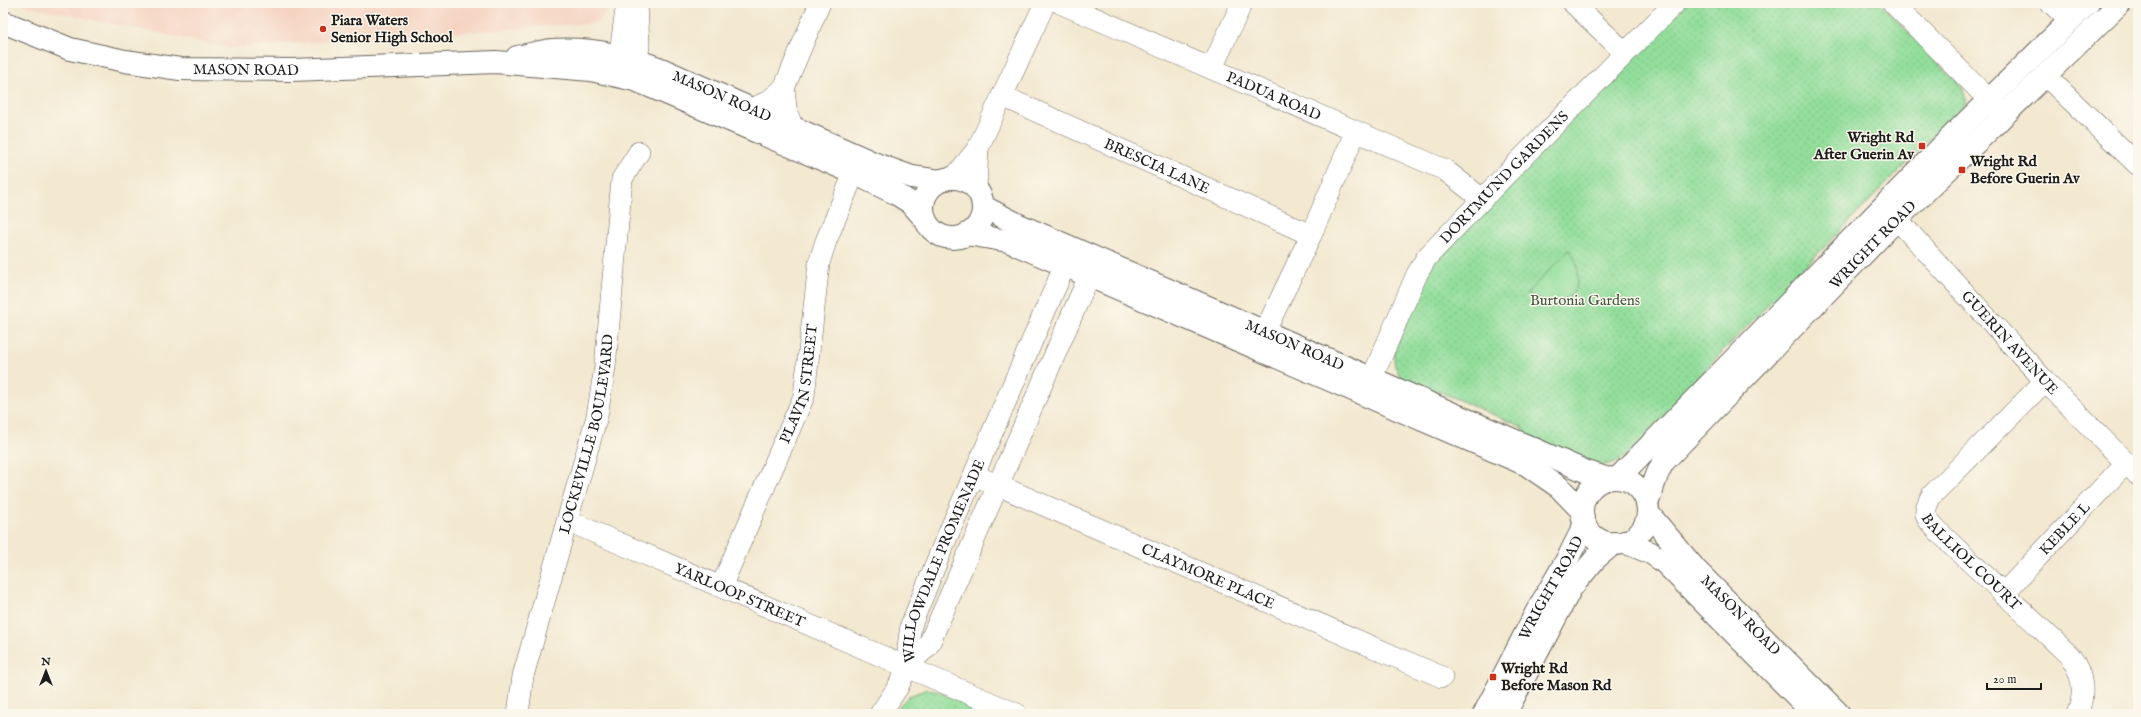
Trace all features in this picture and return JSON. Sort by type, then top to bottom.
[{"type":"street","points":[[627,3],[627,68]]},
{"type":"street","points":[[627,68],[637,3]]},
{"type":"street","points":[[752,110],[769,101],[784,88],[820,3]]},
{"type":"street","points":[[978,148],[980,223],[968,234],[951,238],[943,236],[932,229],[925,218],[924,200],[928,192],[947,180],[978,148],[1045,3]]},
{"type":"street","name":"PADUA ROAD","points":[[1060,3],[1212,68],[1355,133],[1445,170],[1482,199]]},
{"type":"street","points":[[1212,68],[1242,3]]},
{"type":"street","points":[[1573,3],[1625,53]]},
{"type":"street","name":"DORTMUND GARDENS","points":[[1372,378],[1417,274],[1427,257],[1675,3]]},
{"type":"street","points":[[1892,3],[1997,107]]},
{"type":"street","points":[[2052,3],[2070,21]]},
{"type":"street","name":"WRIGHT ROAD","points":[[1613,478],[1891,213],[1997,107],[2070,21],[2088,3]]},
{"type":"street","name":"WRIGHT ROAD","points":[[1997,107],[2046,76],[2120,3]]},
{"type":"street","name":"MASON ROAD","points":[[3,22],[70,49],[125,61],[180,69],[292,70],[496,62],[573,67],[661,69],[752,110],[912,177],[947,180]]},
{"type":"street","name":"MASON ROAD","points":[[627,68],[895,193],[911,203],[925,218]]},
{"type":"street","points":[[2046,76],[2138,165]]},
{"type":"street","points":[[784,88],[786,108],[792,127]]},
{"type":"street","name":"BRESCIA LANE","points":[[1002,96],[1312,235]]},
{"type":"street","points":[[1266,331],[1312,235],[1355,133]]},
{"type":"street","name":"LOCKEVILLE BOULEVARD","points":[[518,714],[522,676],[568,521],[597,416],[602,387],[622,179],[639,152]]},
{"type":"street","name":"PLAVIN STREET","points":[[721,587],[804,396],[819,263],[826,241],[854,173]]},
{"type":"street","points":[[947,180],[962,180],[980,198]]},
{"type":"street","name":"MASON ROAD","points":[[980,198],[1017,224],[1266,331],[1587,472],[1613,478]]},
{"type":"street","name":"WRIGHT ROAD","points":[[1647,508],[1655,477],[1665,460],[1891,213]]},
{"type":"street","name":"GUERIN AVENUE","points":[[1891,213],[2045,381],[2132,469]]},
{"type":"street","name":"MASON ROAD","points":[[968,234],[1008,241],[1534,468],[1559,487],[1583,518]]},
{"type":"street","name":"WILLOWDALE PROMENADE","points":[[909,664],[908,647],[911,625],[1065,265]]},
{"type":"street","name":"WILLOWDALE PROMENADE","points":[[880,714],[898,687],[909,664],[922,653],[929,644],[1089,276]]},
{"type":"street","name":"BALLIOL COURT","points":[[2045,381],[1932,495],[1925,507],[1926,517],[2003,594],[2070,656],[2076,664],[2083,689],[2082,703],[2077,714]]},
{"type":"street","name":"KEBLE L","points":[[2003,594],[2132,469]]},
{"type":"street","name":"CLAYMORE PLACE","points":[[974,475],[1442,677]]},
{"type":"street","points":[[1613,478],[1636,486],[1647,508],[1646,522],[1640,531],[1633,538],[1619,543],[1597,538],[1583,518],[1584,500],[1590,489],[1599,482],[1613,478]]},
{"type":"street","name":"MASON ROAD","points":[[1647,508],[1696,570],[1839,714]]},
{"type":"street","name":"WRIGHT ROAD","points":[[1484,714],[1537,611],[1569,556],[1583,518]]},
{"type":"street","name":"YARLOOP STREET","points":[[568,521],[721,587],[909,664],[1017,714]]},
{"type":"street","name":"MASON ROAD","points":[[1619,543],[1651,553],[1664,562],[1814,714]]},
{"type":"street","name":"WRIGHT ROAD","points":[[1505,714],[1571,588],[1596,558],[1619,543]]},
{"type":"shaded area","name":"Piara Waters Senior High School","points":[[21,3],[611,3],[611,7],[597,23],[229,48],[27,6]]},
{"type":"green space","name":"Burtonia Gardens","points":[[1687,3],[1880,3],[1962,87],[1965,100],[1964,110],[1943,132],[1932,137],[1681,394],[1680,406],[1626,456],[1616,462],[1601,466],[1526,436],[1522,427],[1438,391],[1421,391],[1406,383],[1396,369],[1394,352],[1428,270],[1437,258]]},
{"type":"green space","points":[[1569,250],[1575,260],[1578,270],[1578,280],[1570,296],[1562,301],[1552,302],[1540,300],[1527,293]]},
{"type":"green space","points":[[927,689],[934,690],[982,709],[987,714],[891,714],[909,696]]},
{"type":"place","name":"Piara Waters Senior High School","points":[[323,29]]},
{"type":"place","name":"Wright Rd After Guerin Av","points":[[1922,146]]},
{"type":"place","name":"Wright Rd Before Guerin Av","points":[[1962,170]]},
{"type":"place","name":"Wright Rd Before Mason Rd","points":[[1493,677]]}]
